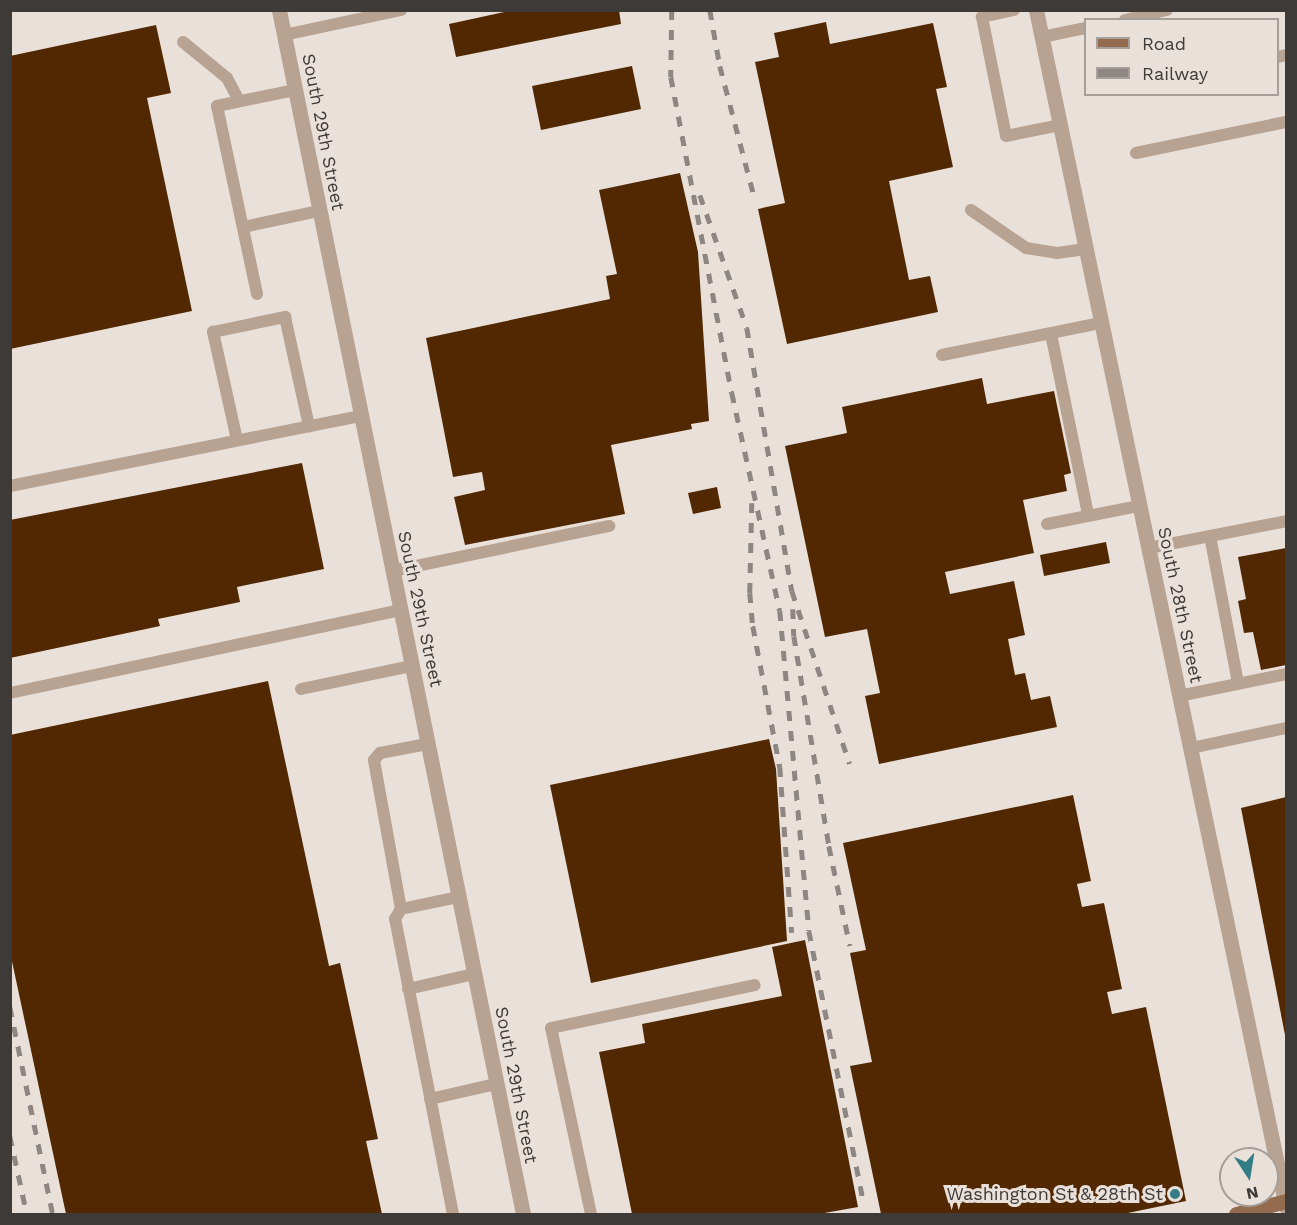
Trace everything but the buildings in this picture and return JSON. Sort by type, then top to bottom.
[{"type":"main road","points":[[1236,1215],[1286,1203]]},
{"type":"street","name":"South 29th Street","points":[[279,10],[522,1215]]},
{"type":"street","name":"South 28th Street","points":[[1036,10],[1286,1203]]},
{"type":"lane","points":[[284,35],[400,10]]},
{"type":"lane","points":[[1014,10],[982,17],[1006,136],[1060,125]]},
{"type":"lane","points":[[1133,18],[1167,10]]},
{"type":"lane","points":[[1042,37],[1084,28]]},
{"type":"lane","points":[[183,42],[220,70],[239,101]]},
{"type":"lane","points":[[257,294],[217,106],[295,90]]},
{"type":"lane","points":[[1136,153],[1287,122]]},
{"type":"lane","points":[[971,210],[1026,248],[1057,253],[1086,249]]},
{"type":"lane","points":[[243,227],[319,211]]},
{"type":"lane","points":[[237,440],[213,332],[285,317],[309,426]]},
{"type":"lane","points":[[942,355],[1101,323]]},
{"type":"lane","points":[[1051,334],[1088,515]]},
{"type":"lane","points":[[10,486],[361,416]]},
{"type":"lane","points":[[1047,524],[1139,506]]},
{"type":"lane","points":[[1149,548],[1287,521]]},
{"type":"lane","points":[[392,571],[609,526]]},
{"type":"lane","points":[[1210,536],[1238,683]]},
{"type":"lane","points":[[10,693],[400,610]]},
{"type":"lane","points":[[301,689],[411,666]]},
{"type":"lane","points":[[1179,696],[1287,674]]},
{"type":"lane","points":[[1191,748],[1287,728]]},
{"type":"lane","points":[[427,744],[380,753],[374,760],[401,909],[395,919],[453,1215]]},
{"type":"lane","points":[[401,909],[458,897]]},
{"type":"lane","points":[[408,989],[474,974]]},
{"type":"lane","points":[[591,1215],[551,1028],[755,985]]},
{"type":"lane","points":[[430,1099],[496,1084]]},
{"type":"railway","points":[[672,10],[671,77],[732,393],[780,611],[809,931],[863,1198]]},
{"type":"railway","points":[[710,10],[720,66],[754,196]]},
{"type":"railway","points":[[700,195],[747,328],[792,591],[850,764]]},
{"type":"railway","points":[[752,503],[750,593],[753,626],[780,767],[792,933]]},
{"type":"railway","points":[[793,609],[794,636],[829,846],[850,946]]},
{"type":"railway","points":[[10,1007],[53,1214]]},
{"type":"railway","points":[[10,1136],[27,1214]]},
{"type":"place","name":"Washington St & 28th St","points":[[1175,1194]]}]
